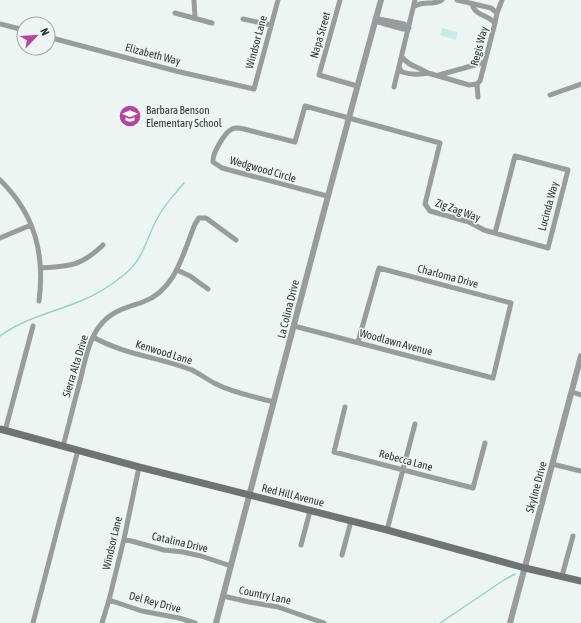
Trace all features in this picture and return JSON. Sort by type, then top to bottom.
[{"type":"main road","name":"Red Hill Avenue","points":[[2,430],[581,582]]},
{"type":"street","points":[[194,0],[195,18]]},
{"type":"street","name":"Windsor Lane","points":[[254,89],[278,0]]},
{"type":"street","name":"Napa Street","points":[[340,0],[319,76],[357,86]]},
{"type":"street","name":"La Colina Drive","points":[[216,623],[327,196],[381,0]]},
{"type":"street","points":[[394,86],[416,0]]},
{"type":"street","points":[[415,6],[418,3],[425,1],[437,3],[442,0]]},
{"type":"street","points":[[456,0],[491,8],[497,13]]},
{"type":"street","name":"Regis Way","points":[[478,97],[477,84],[480,81],[497,13],[502,0]]},
{"type":"street","points":[[472,4],[477,13],[489,18],[495,23]]},
{"type":"street","points":[[175,13],[212,23]]},
{"type":"street","points":[[243,19],[271,25]]},
{"type":"street","points":[[375,20],[403,29],[409,28]]},
{"type":"street","points":[[0,24],[16,28]]},
{"type":"street","name":"Elizabeth Way","points":[[56,39],[176,71],[254,89]]},
{"type":"street","points":[[402,57],[406,62],[423,69],[428,73],[469,85],[477,84]]},
{"type":"street","points":[[438,76],[482,63],[485,60]]},
{"type":"street","points":[[400,66],[402,72],[408,74],[416,75],[428,73]]},
{"type":"street","points":[[550,95],[581,84]]},
{"type":"street","name":"Wedgwood Circle","points":[[327,196],[222,168],[213,162],[212,158],[224,136],[230,130],[236,128],[294,142],[304,106],[348,118]]},
{"type":"street","name":"Zig Zag Way","points":[[348,118],[440,143],[425,204],[430,211],[469,222],[484,230],[548,248]]},
{"type":"street","name":"Lucinda Way","points":[[495,233],[515,156],[568,170],[548,248]]},
{"type":"street","points":[[0,180],[20,204],[31,225],[37,244],[41,268],[39,301]]},
{"type":"street","name":"Sierra Alta Drive","points":[[63,446],[90,346],[93,337],[103,321],[122,308],[151,298],[161,292],[169,284],[177,270],[195,224],[200,218],[206,218],[236,240]]},
{"type":"street","points":[[0,238],[31,225]]},
{"type":"street","points":[[41,268],[67,266],[79,263],[93,255],[103,245]]},
{"type":"street","name":"Charloma Drive","points":[[358,342],[379,268],[512,303],[493,378]]},
{"type":"street","points":[[177,270],[190,276],[208,289]]},
{"type":"street","points":[[2,430],[33,326]]},
{"type":"street","name":"Woodlawn Avenue","points":[[294,326],[493,378]]},
{"type":"street","name":"Kenwood Lane","points":[[93,337],[121,350],[167,362],[193,371],[215,384],[231,390],[274,402]]},
{"type":"street","name":"Skyline Drive","points":[[510,623],[581,356]]},
{"type":"street","points":[[572,392],[581,395]]},
{"type":"street","name":"Rebecca Lane","points":[[345,407],[334,452],[473,488],[485,443]]},
{"type":"street","points":[[387,530],[414,424]]},
{"type":"street","points":[[33,623],[78,450]]},
{"type":"street","points":[[552,464],[581,471]]},
{"type":"street","name":"Windsor Lane","points":[[102,623],[124,539],[140,467]]},
{"type":"street","points":[[301,545],[310,511]]},
{"type":"street","points":[[342,555],[351,521]]},
{"type":"street","points":[[562,576],[573,536]]},
{"type":"street","name":"Catalina Drive","points":[[124,539],[164,550],[196,555],[231,566]]},
{"type":"street","name":"Country Lane","points":[[223,596],[249,602],[278,606],[324,623]]},
{"type":"street","name":"Del Rey Drive","points":[[109,600],[142,611],[179,618],[195,623]]},
{"type":"shaded area","points":[[442,28],[458,32],[456,40],[440,35]]},
{"type":"waterway","points":[[0,336],[38,316],[84,300],[109,286],[125,274],[137,261],[161,212],[184,183]]},
{"type":"waterway","points":[[440,623],[515,574]]},
{"type":"place","name":"Barbara Benson Elementary School","points":[[130,116]]}]
